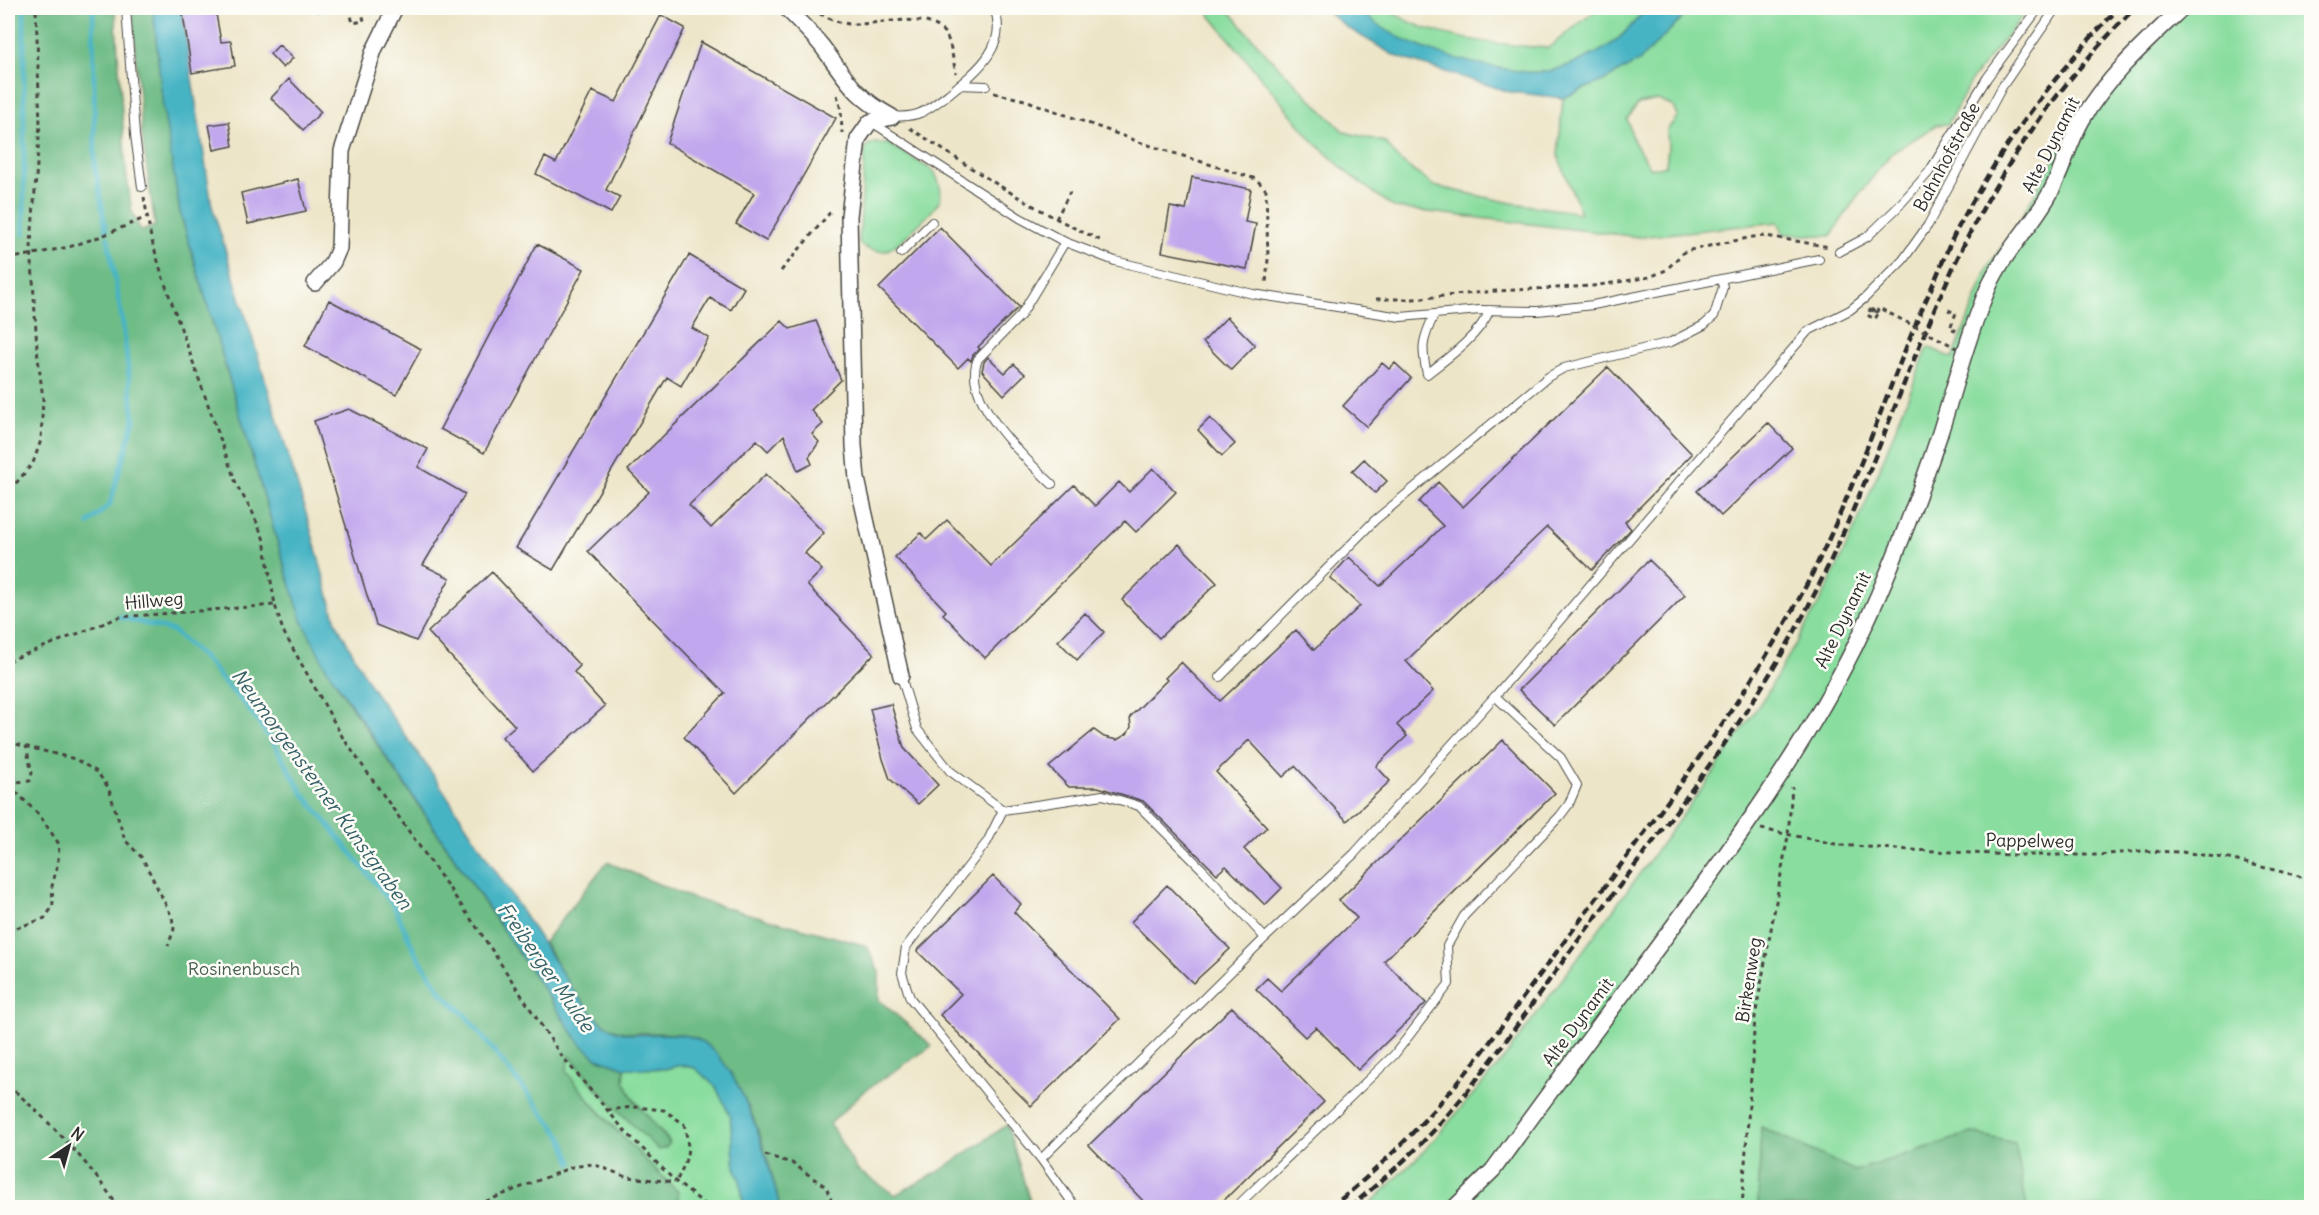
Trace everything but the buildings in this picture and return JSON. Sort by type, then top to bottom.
[{"type":"street","points":[[315,283],[333,262],[339,248],[342,151],[374,50],[395,8]]},
{"type":"street","points":[[786,8],[821,46],[856,93],[873,107],[892,117]]},
{"type":"street","name":"Alte Dynamit","points":[[1455,1208],[1493,1170],[1746,826],[1833,686],[1886,576],[1935,448],[1970,337],[1990,284],[2003,259],[2050,195],[2075,134],[2090,106],[2126,62],[2182,8]]},
{"type":"street","points":[[892,117],[870,122],[858,139],[849,216],[854,446],[857,479],[901,676]]},
{"type":"lane","points":[[126,8],[135,135],[142,186]]},
{"type":"lane","points":[[892,117],[919,114],[959,85],[986,60],[992,50],[999,26],[994,8]]},
{"type":"lane","points":[[1839,252],[1867,237],[1929,172],[1987,78],[2039,8]]},
{"type":"lane","name":"Bahnhofstraße","points":[[1041,1159],[1264,938],[1354,854],[1495,696],[1808,331],[1850,310],[1903,260],[1928,225],[2002,87],[2056,8]]},
{"type":"lane","points":[[959,85],[986,86]]},
{"type":"lane","points":[[870,122],[992,201],[1065,242],[1114,261],[1253,294],[1401,317],[1490,310],[1538,311],[1593,305],[1819,259]]},
{"type":"lane","points":[[901,253],[932,222]]},
{"type":"lane","points":[[1052,484],[1031,465],[981,404],[974,381],[974,368],[978,359],[1021,315],[1065,242]]},
{"type":"lane","points":[[1220,677],[1375,520],[1548,376],[1564,368],[1671,342],[1704,325],[1714,316],[1724,286],[1721,279]]},
{"type":"lane","points":[[1434,315],[1423,342],[1422,352],[1427,374],[1452,355],[1475,332],[1490,310]]},
{"type":"lane","points":[[901,676],[917,729],[950,771],[1003,810],[1103,795],[1139,806],[1204,871],[1264,938]]},
{"type":"lane","points":[[1235,1208],[1394,1055],[1449,984],[1447,946],[1464,916],[1569,804],[1577,785],[1561,758],[1495,696]]},
{"type":"lane","points":[[1003,810],[987,842],[906,947],[902,973],[910,998],[1041,1159],[1076,1208]]},
{"type":"path","points":[[8,488],[17,482],[33,463],[41,440],[43,399],[37,349],[32,254],[40,124],[36,8]]},
{"type":"path","points":[[317,8],[318,14]]},
{"type":"path","points":[[349,8],[353,23],[364,21],[361,8]]},
{"type":"path","points":[[810,8],[831,19],[850,24],[926,21],[938,26],[947,37],[959,85]]},
{"type":"path","points":[[2096,14],[2102,8]]},
{"type":"path","points":[[986,86],[989,92],[1024,100],[1142,143],[1256,178],[1266,190],[1268,259],[1266,284],[1275,285]]},
{"type":"path","points":[[836,94],[841,110],[843,140]]},
{"type":"path","points":[[926,138],[945,152],[1056,219],[1108,244]]},
{"type":"path","points":[[142,186],[147,217],[163,278],[237,486],[252,511],[264,540],[275,604],[284,631],[343,738],[480,933],[560,1054],[607,1110],[676,1182],[710,1208]]},
{"type":"path","points":[[1056,219],[1070,192]]},
{"type":"path","points":[[781,271],[837,204]]},
{"type":"path","points":[[8,259],[69,247],[147,217]]},
{"type":"path","points":[[1368,298],[1413,299],[1496,291],[1593,286],[1650,277],[1666,270],[1685,250],[1753,237],[1826,245],[1839,252]]},
{"type":"path","points":[[1867,315],[1875,319],[1878,314],[1870,310],[1876,313],[1879,308],[1957,348]]},
{"type":"path","name":"Hillweg","points":[[8,662],[120,617],[275,604]]},
{"type":"path","points":[[8,742],[75,759],[97,772],[108,787],[125,840],[143,859],[172,917],[174,929],[168,946]]},
{"type":"path","points":[[8,932],[45,918],[53,906],[52,886],[58,863],[59,844],[40,816],[14,790],[15,782],[30,781],[33,773],[26,746]]},
{"type":"path","name":"Birkenweg","points":[[1742,1208],[1755,1017],[1788,836],[1792,783],[1789,758]]},
{"type":"path","name":"Pappelweg","points":[[1746,826],[1840,845],[2011,855],[2182,852],[2229,859],[2299,876],[2312,882]]},
{"type":"path","points":[[8,1084],[48,1120],[94,1171],[119,1208]]},
{"type":"path","points":[[607,1110],[635,1107],[664,1110],[684,1124],[690,1147],[676,1182]]},
{"type":"path","points":[[765,1155],[792,1163],[826,1187],[834,1208]]},
{"type":"path","points":[[469,1208],[572,1167],[593,1164],[627,1177],[676,1182]]},
{"type":"green space","name":"Rosinenbusch","points":[[8,8],[115,8],[126,171],[132,212],[141,231],[155,226],[142,135],[132,8],[153,8],[163,107],[180,212],[287,574],[307,627],[322,658],[351,706],[579,1042],[597,1058],[625,1068],[624,1081],[634,1100],[670,1143],[665,1148],[659,1150],[636,1128],[570,1056],[566,1071],[605,1118],[678,1192],[678,1207],[8,1207]]},
{"type":"green space","points":[[1204,8],[1227,8],[1266,54],[1344,132],[1385,142],[1399,160],[1434,186],[1512,203],[1581,213],[1558,156],[1563,98],[1605,80],[1639,61],[1692,8],[2029,8],[1973,78],[1948,124],[1936,125],[1892,153],[1856,198],[1831,236],[1784,234],[1778,222],[1639,237],[1395,208],[1350,175],[1313,141]],"holes":[[[1658,100],[1674,107],[1678,116],[1667,130],[1666,165],[1651,169],[1634,142],[1627,119],[1638,104]]]},
{"type":"green space","points":[[1358,8],[1388,8],[1421,26],[1464,38],[1548,48],[1599,8],[1647,8],[1623,35],[1606,48],[1562,68],[1536,72],[1487,67],[1432,51],[1386,31]]},
{"type":"green space","points":[[2175,8],[2311,8],[2311,1207],[2027,1207],[2015,1143],[1972,1133],[1855,1171],[1761,1127],[1758,1207],[1366,1208],[1423,1152],[1502,1061],[1712,775],[1769,690],[1827,589],[1863,510],[1928,347],[1953,358],[1989,265],[2020,220],[2070,129]]},
{"type":"green space","points":[[876,143],[889,144],[934,171],[941,192],[937,204],[924,219],[898,243],[885,251],[870,250],[859,243],[865,148]]},
{"type":"green space","points":[[607,862],[691,898],[867,946],[879,972],[879,1000],[932,1046],[863,1092],[830,1124],[857,1170],[895,1195],[938,1172],[1007,1125],[1029,1198],[1035,1207],[780,1207],[769,1163],[753,1117],[743,1095],[716,1056],[700,1041],[689,1036],[625,1032],[615,1030],[600,1021],[573,990],[544,942]]},
{"type":"green space","points":[[570,1056],[597,1089],[670,1142],[634,1100],[624,1081],[625,1068],[665,1069],[681,1065],[695,1068],[716,1087],[730,1116],[735,1167],[740,1180],[744,1207],[678,1207],[678,1192],[592,1103],[566,1071]]},
{"type":"green space","points":[[1761,1127],[1855,1171],[1972,1133],[2015,1143],[2027,1207],[1758,1207]]},
{"type":"water","name":"Freiberger Mulde","points":[[153,8],[181,8],[212,206],[309,523],[336,622],[371,687],[436,779],[573,990],[591,1011],[606,1026],[622,1032],[643,1035],[676,1034],[697,1039],[713,1050],[727,1067],[740,1089],[761,1140],[780,1207],[744,1207],[740,1180],[735,1167],[730,1116],[716,1087],[695,1068],[681,1065],[665,1069],[625,1068],[597,1058],[579,1042],[325,666],[302,620],[287,574],[180,212],[163,107]]},
{"type":"water","points":[[1324,8],[1358,8],[1388,31],[1442,55],[1512,70],[1534,72],[1562,68],[1597,53],[1619,38],[1647,8],[1692,8],[1639,61],[1605,80],[1563,98],[1510,92],[1395,56],[1346,27]]},
{"type":"waterway","points":[[24,8],[24,234]]},
{"type":"waterway","name":"Neumorgensterner Kunstgraben","points":[[93,8],[95,166],[106,230]]},
{"type":"waterway","name":"Neumorgensterner Kunstgraben","points":[[88,524],[110,504],[134,420],[123,325],[108,238]]},
{"type":"waterway","name":"Neumorgensterner Kunstgraben","points":[[120,617],[173,631],[209,663],[245,704],[275,745],[302,792],[394,906],[415,952],[442,993],[466,1016],[562,1137],[572,1163]]},
{"type":"railway","points":[[1330,1208],[1412,1134],[1484,1050],[1678,786],[1746,688],[1788,619],[1825,547],[1918,319],[1959,226],[1993,167],[2031,111],[2073,58],[2119,8]]},
{"type":"railway","points":[[1349,1208],[1415,1150],[1481,1074],[1677,810],[1739,722],[1795,631],[1839,543],[1923,337],[1976,221],[2015,156],[2059,93],[2135,8]]}]
